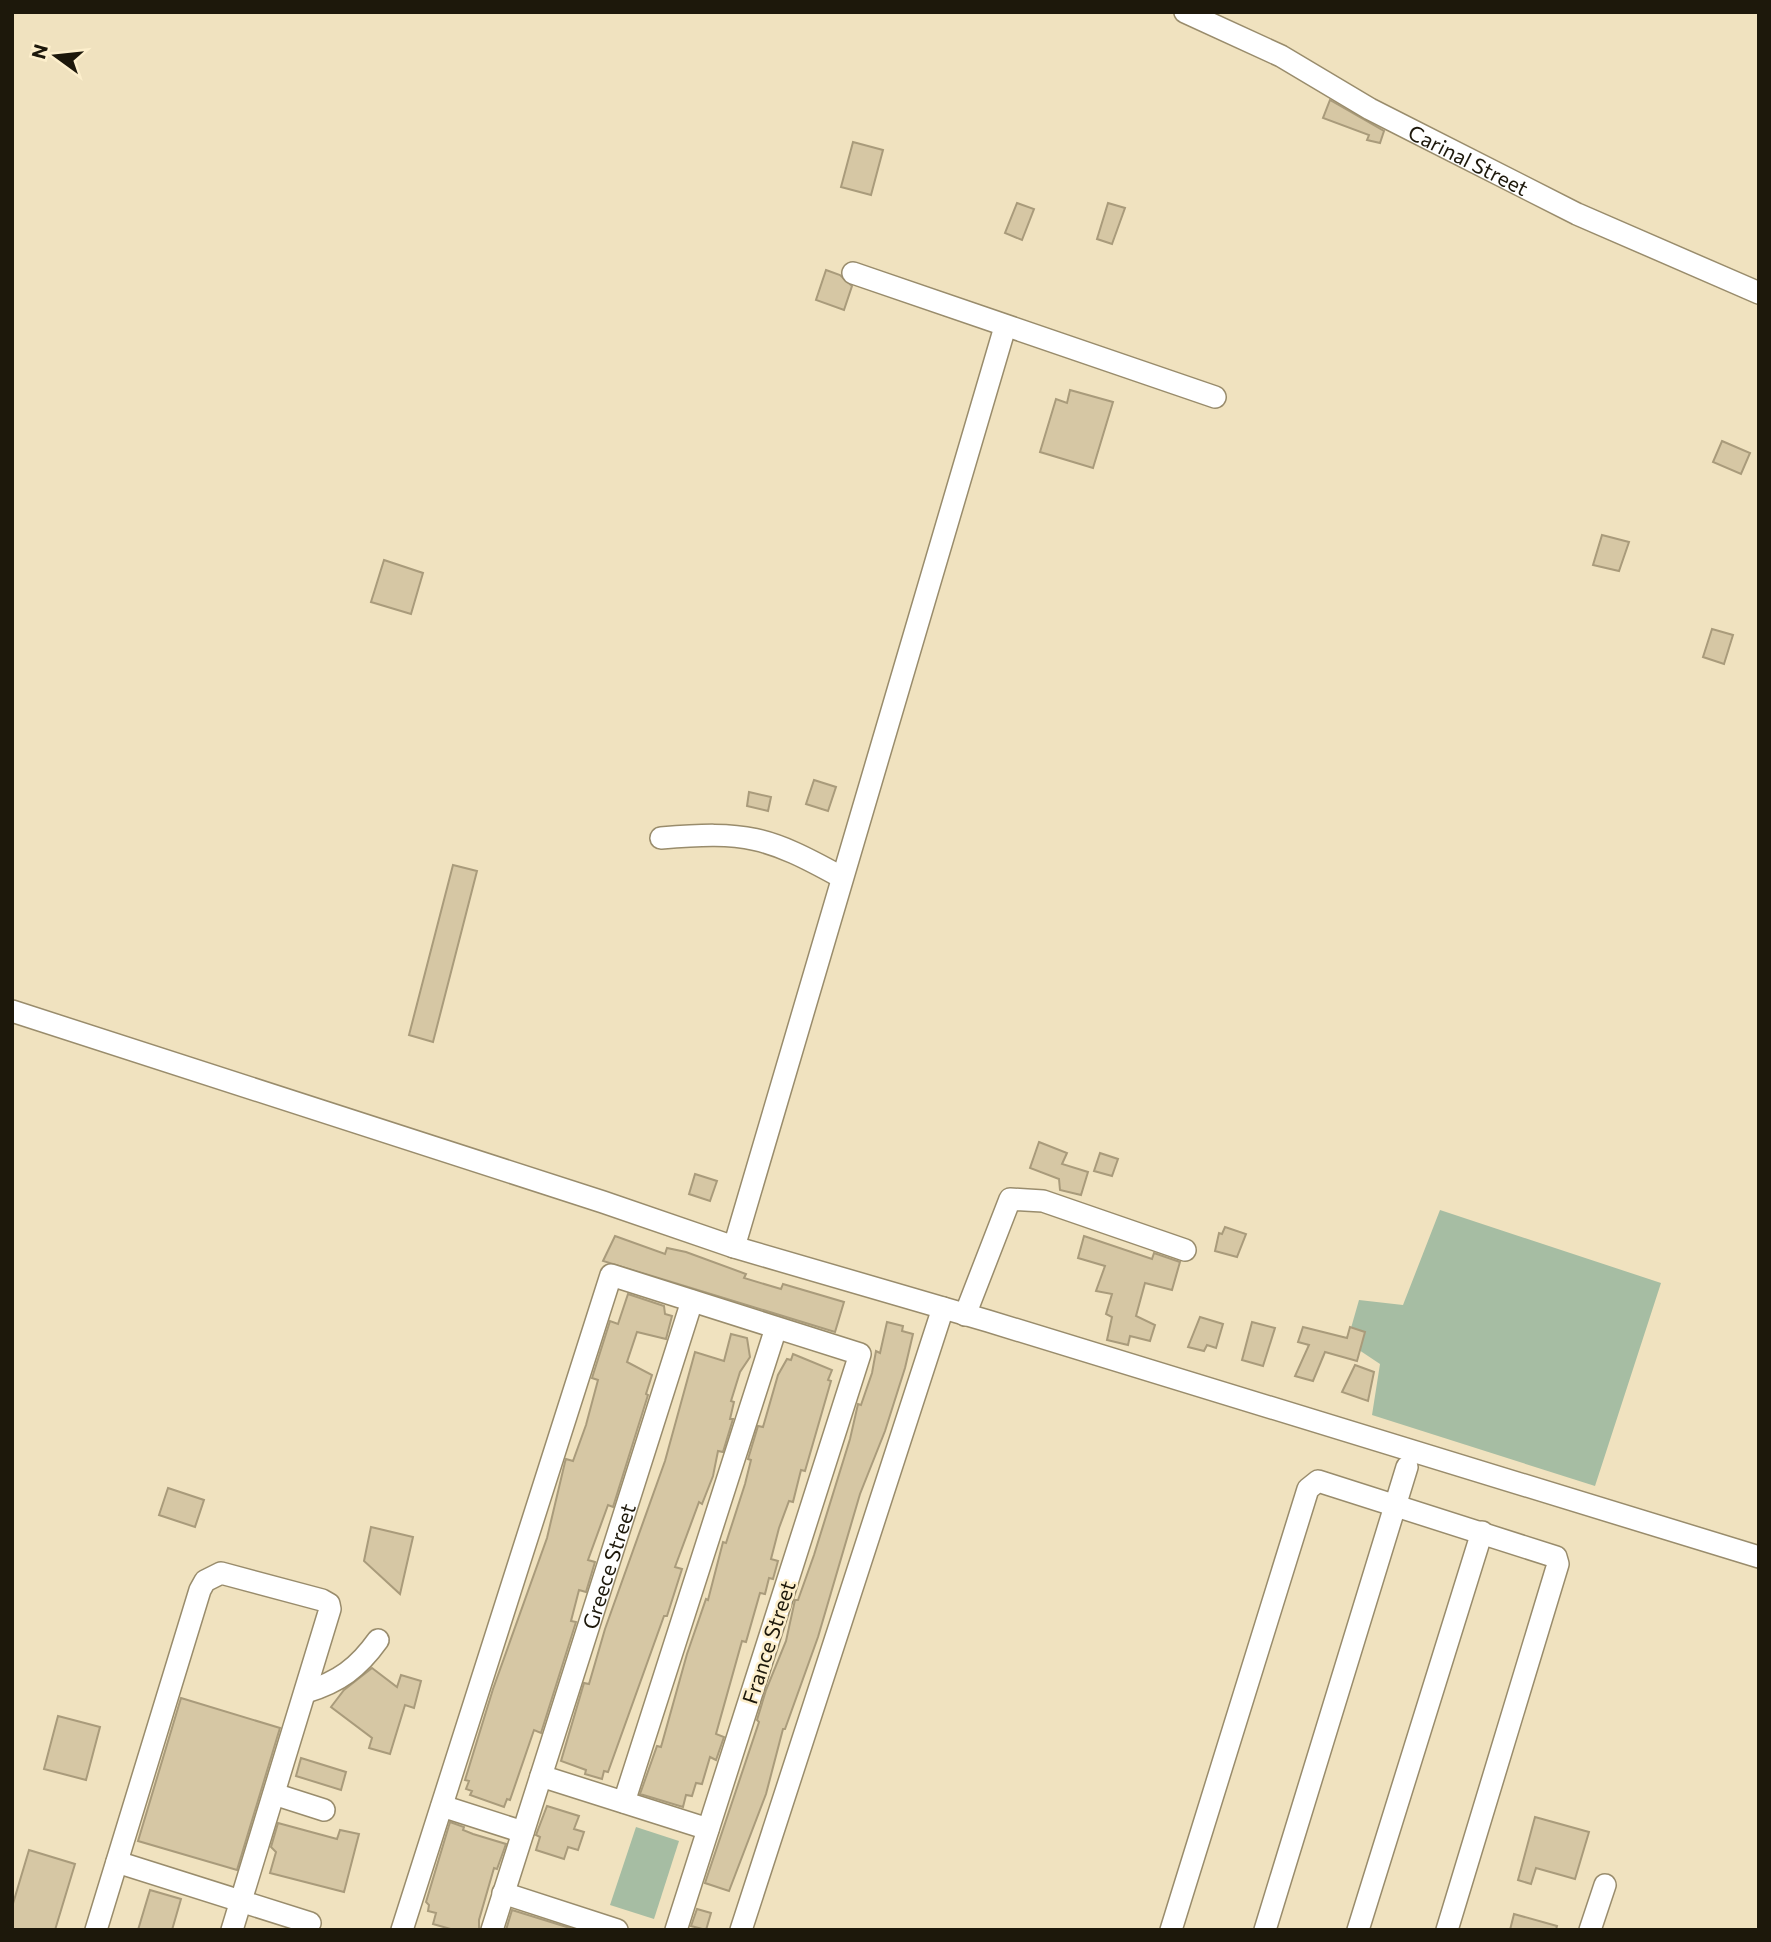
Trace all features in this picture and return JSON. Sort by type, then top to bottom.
[{"type":"street","name":"Carinal Street","points":[[1185,12],[1280,56],[1370,109],[1555,203],[1759,293]]},
{"type":"street","points":[[853,273],[1215,397]]},
{"type":"street","points":[[734,1247],[1005,327]]},
{"type":"street","points":[[661,838],[716,834],[754,838],[795,851],[841,877]]},
{"type":"street","points":[[12,1011],[734,1247],[943,1308],[1759,1557]]},
{"type":"street","points":[[965,1315],[1010,1199],[1043,1201],[1185,1250]]},
{"type":"street","points":[[402,1930],[611,1275],[776,1328],[624,1802]]},
{"type":"street","name":"Greece Street","points":[[492,1930],[692,1301]]},
{"type":"street","points":[[741,1930],[943,1308]]},
{"type":"street","name":"France Street","points":[[676,1930],[860,1354],[776,1328]]},
{"type":"street","points":[[1265,1930],[1408,1467]]},
{"type":"street","points":[[1171,1930],[1308,1489],[1318,1481],[1398,1504],[1556,1557],[1558,1564],[1447,1930]]},
{"type":"street","points":[[1358,1930],[1482,1532]]},
{"type":"street","points":[[96,1930],[205,1581],[221,1573],[329,1604],[330,1616],[232,1930]]},
{"type":"street","points":[[306,1692],[345,1677],[366,1658],[378,1640]]},
{"type":"street","points":[[541,1776],[708,1829]]},
{"type":"street","points":[[274,1794],[324,1810]]},
{"type":"street","points":[[442,1806],[523,1832]]},
{"type":"street","points":[[117,1861],[310,1923]]},
{"type":"street","points":[[1590,1930],[1605,1885]]},
{"type":"street","points":[[503,1893],[583,1925],[617,1930]]},
{"type":"green space","points":[[1440,1210],[1661,1283],[1595,1486],[1372,1415],[1380,1364],[1347,1342],[1359,1300],[1403,1305]]},
{"type":"green space","points":[[636,1827],[679,1841],[654,1919],[610,1905]]},
{"type":"building","points":[[1330,100],[1384,131],[1380,143],[1367,140],[1369,135],[1323,118]]},
{"type":"building","points":[[853,142],[883,150],[871,195],[841,187]]},
{"type":"building","points":[[1017,203],[1034,209],[1022,240],[1005,233]]},
{"type":"building","points":[[1108,203],[1125,208],[1112,244],[1097,239]]},
{"type":"building","points":[[826,270],[840,275],[852,286],[844,310],[816,300]]},
{"type":"building","points":[[1070,390],[1113,402],[1093,468],[1040,452],[1056,399],[1067,403]]},
{"type":"building","points":[[1722,441],[1750,453],[1741,474],[1713,462]]},
{"type":"building","points":[[1602,535],[1629,542],[1619,571],[1593,565]]},
{"type":"building","points":[[384,560],[423,573],[411,614],[371,602]]},
{"type":"building","points":[[1712,629],[1733,635],[1724,664],[1703,657]]},
{"type":"building","points":[[814,780],[836,787],[828,811],[806,804]]},
{"type":"building","points":[[749,792],[771,797],[768,811],[747,806]]},
{"type":"building","points":[[453,865],[477,871],[433,1042],[409,1035]]},
{"type":"building","points":[[1039,1142],[1067,1153],[1062,1164],[1088,1172],[1081,1195],[1060,1190],[1059,1179],[1030,1168]]},
{"type":"building","points":[[1100,1153],[1118,1159],[1112,1176],[1094,1171]]},
{"type":"building","points":[[695,1174],[717,1181],[710,1201],[689,1194]]},
{"type":"building","points":[[1225,1227],[1246,1234],[1237,1257],[1215,1251],[1219,1233],[1222,1234]]},
{"type":"building","points":[[615,1236],[665,1254],[667,1248],[686,1252],[746,1274],[744,1278],[781,1289],[783,1284],[844,1302],[835,1332],[603,1261]]},
{"type":"building","points":[[1084,1236],[1152,1259],[1154,1253],[1180,1262],[1172,1290],[1145,1283],[1136,1316],[1155,1325],[1150,1341],[1130,1336],[1128,1345],[1107,1340],[1112,1317],[1106,1314],[1112,1294],[1096,1291],[1105,1266],[1078,1258]]},
{"type":"building","points":[[628,1294],[664,1306],[665,1314],[672,1316],[666,1339],[637,1332],[627,1362],[652,1375],[646,1394],[648,1395],[613,1507],[608,1505],[588,1560],[595,1562],[586,1592],[579,1590],[571,1621],[576,1622],[541,1733],[534,1730],[510,1800],[507,1799],[504,1807],[470,1795],[472,1791],[466,1789],[469,1781],[465,1780],[493,1689],[547,1538],[566,1459],[573,1461],[586,1425],[598,1380],[592,1378],[610,1321],[618,1324]]},
{"type":"building","points":[[1200,1317],[1223,1324],[1216,1348],[1207,1345],[1204,1351],[1188,1347]]},
{"type":"building","points":[[887,1322],[903,1326],[902,1331],[913,1334],[905,1368],[885,1431],[860,1494],[818,1637],[783,1729],[766,1794],[729,1891],[705,1883],[759,1722],[757,1720],[766,1690],[786,1641],[795,1600],[798,1600],[814,1555],[850,1439],[858,1404],[861,1405],[872,1373],[876,1351],[880,1353]]},
{"type":"building","points":[[1252,1322],[1275,1328],[1263,1366],[1242,1360]]},
{"type":"building","points":[[1303,1327],[1347,1338],[1350,1327],[1365,1332],[1357,1361],[1325,1352],[1313,1381],[1295,1376],[1309,1345],[1298,1342]]},
{"type":"building","points":[[731,1334],[747,1338],[750,1357],[740,1372],[731,1401],[734,1402],[730,1419],[733,1419],[723,1452],[718,1451],[713,1476],[702,1504],[699,1502],[675,1567],[682,1569],[667,1616],[664,1616],[608,1772],[604,1771],[602,1779],[585,1774],[586,1770],[561,1761],[584,1683],[589,1684],[605,1629],[665,1461],[695,1352],[724,1361]]},
{"type":"building","points":[[793,1354],[832,1370],[828,1380],[831,1381],[805,1471],[801,1470],[793,1502],[789,1501],[779,1528],[771,1559],[778,1561],[773,1579],[769,1578],[765,1594],[760,1593],[746,1642],[742,1641],[716,1734],[724,1737],[716,1760],[710,1757],[702,1784],[696,1783],[692,1796],[686,1795],[683,1807],[640,1794],[657,1746],[661,1747],[687,1654],[706,1599],[708,1600],[723,1542],[726,1543],[745,1484],[751,1460],[748,1459],[758,1426],[763,1427],[778,1375]]},
{"type":"building","points":[[1355,1365],[1374,1372],[1368,1401],[1342,1392]]},
{"type":"building","points":[[168,1488],[204,1500],[195,1527],[159,1515]]},
{"type":"building","points":[[371,1527],[413,1537],[400,1594],[364,1561]]},
{"type":"building","points":[[372,1668],[397,1687],[401,1675],[421,1681],[414,1708],[405,1705],[390,1754],[369,1748],[372,1738],[331,1707],[344,1690]]},
{"type":"building","points":[[181,1698],[280,1728],[237,1870],[138,1841]]},
{"type":"building","points":[[58,1716],[100,1727],[86,1780],[44,1769]]},
{"type":"building","points":[[301,1758],[346,1772],[341,1790],[296,1776]]},
{"type":"building","points":[[547,1806],[579,1816],[574,1829],[584,1832],[578,1850],[568,1847],[564,1859],[536,1850],[540,1837],[536,1835]]},
{"type":"building","points":[[1535,1817],[1589,1832],[1575,1879],[1536,1868],[1531,1884],[1518,1880]]},
{"type":"building","points":[[450,1822],[473,1834],[506,1844],[497,1869],[494,1868],[479,1920],[479,1930],[454,1930],[433,1924],[436,1913],[428,1911],[429,1905],[426,1902]]},
{"type":"building","points":[[278,1823],[337,1839],[340,1830],[359,1834],[344,1892],[270,1873],[276,1852],[271,1847]]},
{"type":"building","points":[[29,1850],[75,1864],[55,1930],[12,1930],[12,1907]]},
{"type":"building","points":[[150,1890],[181,1899],[172,1930],[138,1930]]},
{"type":"building","points":[[697,1909],[711,1913],[706,1930],[691,1926]]},
{"type":"building","points":[[512,1910],[570,1928],[570,1930],[506,1930]]},
{"type":"building","points":[[1514,1914],[1557,1926],[1556,1930],[1510,1930]]}]
